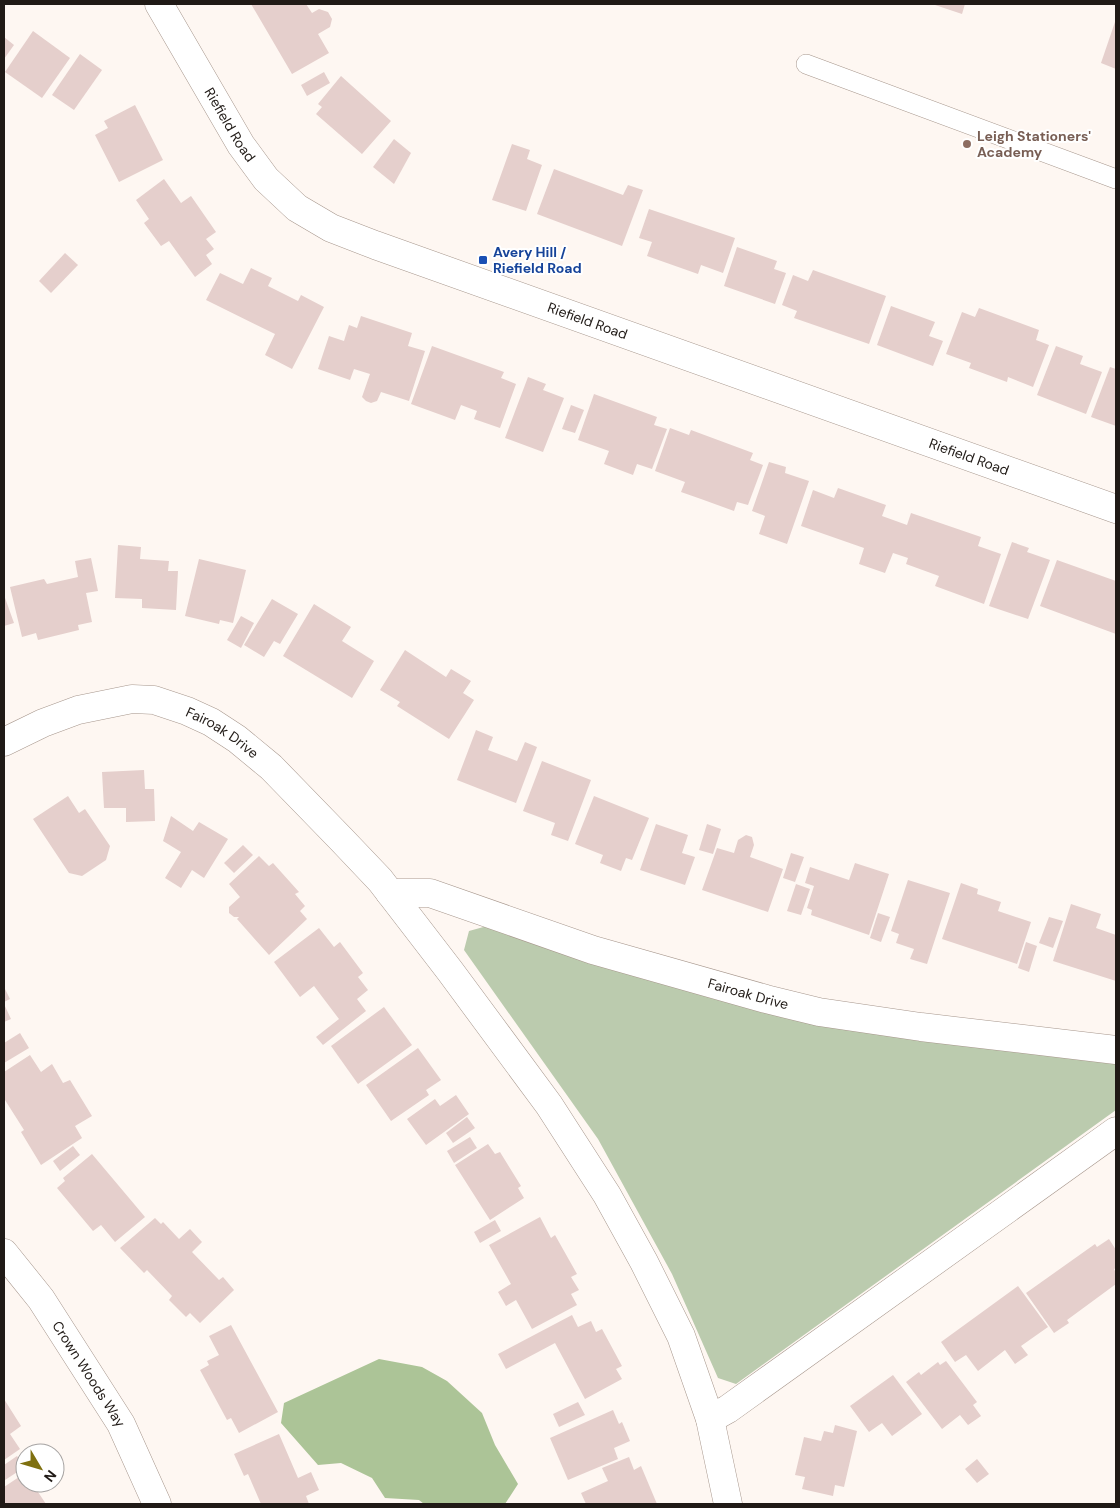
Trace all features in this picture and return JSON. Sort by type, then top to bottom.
[{"type":"street","name":"Riefield Road","points":[[159,4],[239,141],[266,179],[297,208],[331,228],[1116,509]]},
{"type":"street","name":"Fairoak Drive","points":[[4,742],[43,723],[78,710],[115,701],[132,699],[154,700],[187,711],[211,722],[237,739],[271,767],[341,838],[390,894],[549,1105],[607,1195],[644,1262],[681,1336],[710,1419],[728,1504]]},
{"type":"street","name":"Fairoak Drive","points":[[390,894],[430,893],[593,950],[819,1012],[921,1027],[1116,1050]]},
{"type":"street","points":[[710,1419],[728,1410],[1116,1131]]},
{"type":"street","name":"Crown Woods Way","points":[[4,1253],[41,1299],[121,1424],[157,1504]]},
{"type":"lane","points":[[806,64],[1116,179]]},
{"type":"green space","points":[[487,926],[571,951],[1116,1059],[1116,1110],[736,1384],[718,1378],[672,1274],[598,1139],[464,950],[469,931]]},
{"type":"green space","points":[[379,1359],[422,1367],[447,1381],[482,1413],[495,1445],[518,1484],[505,1504],[424,1504],[419,1500],[385,1498],[372,1478],[341,1463],[318,1465],[281,1423],[284,1403]]},
{"type":"building","points":[[251,4],[306,4],[312,13],[319,9],[328,12],[332,19],[330,27],[318,34],[329,53],[292,74]]},
{"type":"building","points":[[932,4],[965,4],[962,14]]},
{"type":"building","points":[[1116,19],[1116,69],[1101,63]]},
{"type":"building","points":[[33,31],[70,58],[42,98],[5,72]]},
{"type":"building","points":[[4,37],[14,45],[4,59]]},
{"type":"building","points":[[80,54],[102,70],[74,110],[52,95]]},
{"type":"building","points":[[324,72],[330,83],[307,96],[301,85]]},
{"type":"building","points":[[341,76],[391,121],[362,154],[316,114],[322,107],[318,104]]},
{"type":"building","points":[[135,105],[163,160],[119,182],[95,135],[108,128],[104,121]]},
{"type":"building","points":[[394,139],[411,153],[394,184],[373,167]]},
{"type":"building","points":[[512,144],[530,150],[527,159],[542,165],[526,211],[492,200]]},
{"type":"building","points":[[554,169],[623,195],[628,185],[643,190],[622,246],[537,214]]},
{"type":"building","points":[[164,179],[181,203],[191,196],[216,232],[206,239],[214,249],[206,255],[212,264],[195,277],[169,241],[161,246],[144,223],[149,219],[136,200]]},
{"type":"building","points":[[649,209],[735,238],[723,273],[701,265],[698,274],[647,256],[652,242],[639,238]]},
{"type":"building","points":[[737,247],[777,261],[774,269],[786,273],[775,304],[724,286]]},
{"type":"building","points":[[65,253],[78,265],[51,293],[39,281]]},
{"type":"building","points":[[251,268],[272,278],[268,286],[298,301],[301,295],[324,307],[292,369],[265,355],[275,334],[206,300],[220,273],[243,284]]},
{"type":"building","points":[[813,270],[886,296],[869,344],[794,318],[797,311],[782,305],[793,275],[808,281]]},
{"type":"building","points":[[891,306],[935,322],[929,336],[943,341],[933,366],[877,345]]},
{"type":"building","points":[[979,308],[1039,330],[1036,340],[1049,345],[1033,387],[1008,377],[1007,382],[969,368],[971,363],[946,354],[962,312],[975,317]]},
{"type":"building","points":[[361,316],[412,333],[408,346],[425,351],[409,401],[381,392],[377,401],[371,403],[362,397],[370,374],[354,369],[350,380],[318,369],[329,336],[344,341],[349,325],[357,328]]},
{"type":"building","points":[[432,346],[504,372],[501,378],[516,384],[500,428],[474,419],[477,411],[461,405],[455,420],[411,404]]},
{"type":"building","points":[[1056,346],[1083,356],[1080,364],[1102,372],[1086,414],[1037,395]]},
{"type":"building","points":[[1110,367],[1116,369],[1116,426],[1091,417]]},
{"type":"building","points":[[528,377],[546,384],[543,390],[564,398],[543,452],[505,438]]},
{"type":"building","points":[[594,394],[657,417],[654,425],[667,429],[652,469],[637,464],[633,475],[604,464],[609,451],[578,440]]},
{"type":"building","points":[[571,405],[584,410],[575,433],[562,429]]},
{"type":"building","points":[[670,428],[689,435],[691,430],[753,453],[750,460],[763,465],[748,505],[737,502],[734,511],[681,492],[685,482],[655,471]]},
{"type":"building","points":[[769,462],[786,467],[785,473],[809,481],[787,544],[759,534],[765,516],[752,511]]},
{"type":"building","points":[[838,488],[886,505],[882,516],[907,525],[911,513],[981,537],[978,546],[1001,554],[984,604],[935,586],[939,576],[906,564],[908,558],[893,553],[885,573],[859,564],[864,548],[801,526],[813,490],[834,498]]},
{"type":"building","points":[[1012,542],[1029,548],[1027,552],[1050,560],[1028,619],[989,606]]},
{"type":"building","points":[[118,545],[141,547],[140,559],[169,561],[168,571],[178,571],[176,610],[142,608],[142,599],[115,598]]},
{"type":"building","points":[[91,558],[98,591],[86,593],[92,622],[78,625],[79,630],[38,640],[36,633],[22,637],[10,587],[44,579],[47,584],[78,577],[75,561]]},
{"type":"building","points":[[199,559],[246,570],[233,623],[220,620],[219,624],[185,616]]},
{"type":"building","points":[[1057,560],[1116,581],[1116,634],[1040,606]]},
{"type":"building","points":[[4,595],[14,623],[4,626]]},
{"type":"building","points":[[272,599],[298,614],[280,644],[274,641],[264,657],[244,645]]},
{"type":"building","points":[[314,604],[351,627],[342,641],[374,661],[352,698],[283,656]]},
{"type":"building","points":[[241,616],[254,623],[241,648],[227,640]]},
{"type":"building","points":[[405,650],[446,677],[451,669],[471,681],[463,693],[474,700],[449,739],[397,706],[400,702],[380,690]]},
{"type":"building","points":[[476,730],[493,737],[488,750],[517,761],[525,742],[537,747],[516,803],[457,780]]},
{"type":"building","points":[[542,761],[591,780],[568,841],[551,835],[555,823],[523,811]]},
{"type":"building","points":[[144,770],[145,789],[154,789],[155,821],[126,822],[126,808],[104,808],[102,772]]},
{"type":"building","points":[[68,796],[79,813],[85,809],[110,846],[106,860],[82,876],[69,873],[33,819]]},
{"type":"building","points":[[594,796],[649,818],[632,860],[626,858],[621,871],[600,863],[603,855],[575,844]]},
{"type":"building","points":[[171,816],[193,831],[199,822],[228,839],[204,878],[192,870],[181,888],[165,878],[181,852],[163,841]]},
{"type":"building","points":[[656,824],[688,835],[682,853],[695,857],[685,885],[640,870]]},
{"type":"building","points":[[707,824],[721,829],[713,854],[699,850]]},
{"type":"building","points":[[746,835],[752,837],[754,845],[750,857],[783,869],[768,912],[702,890],[717,848],[734,853],[738,840]]},
{"type":"building","points":[[243,845],[253,855],[234,873],[224,863]]},
{"type":"building","points":[[791,853],[804,857],[795,882],[783,878]]},
{"type":"building","points":[[259,856],[269,866],[273,863],[299,892],[295,894],[305,906],[300,911],[307,919],[269,955],[237,919],[239,917],[234,917],[229,913],[229,907],[240,897],[229,884]]},
{"type":"building","points":[[855,863],[889,874],[869,935],[811,915],[812,910],[807,908],[814,886],[805,883],[810,867],[849,880]]},
{"type":"building","points":[[908,880],[950,893],[927,964],[910,959],[914,949],[896,943],[899,934],[891,931]]},
{"type":"building","points":[[961,883],[978,889],[977,894],[1001,902],[998,911],[1031,922],[1017,964],[942,939]]},
{"type":"building","points":[[796,884],[810,889],[801,915],[787,911]]},
{"type":"building","points":[[1071,904],[1101,914],[1096,928],[1116,935],[1116,981],[1053,961]]},
{"type":"building","points":[[878,913],[890,917],[881,942],[870,938]]},
{"type":"building","points":[[1049,917],[1063,921],[1053,948],[1039,943]]},
{"type":"building","points":[[319,928],[334,947],[340,942],[363,973],[358,977],[368,990],[357,999],[366,1011],[323,1045],[316,1037],[339,1019],[314,986],[300,997],[274,962]]},
{"type":"building","points":[[1026,942],[1037,946],[1029,972],[1018,968]]},
{"type":"building","points":[[4,987],[10,999],[4,1002]]},
{"type":"building","points":[[4,1004],[11,1019],[4,1022]]},
{"type":"building","points":[[384,1007],[412,1045],[358,1084],[331,1046]]},
{"type":"building","points":[[20,1033],[29,1048],[4,1063],[4,1043]]},
{"type":"building","points":[[418,1048],[441,1080],[426,1090],[429,1095],[391,1121],[366,1085]]},
{"type":"building","points":[[30,1055],[41,1072],[52,1064],[63,1083],[70,1080],[92,1116],[75,1126],[82,1138],[41,1165],[21,1132],[24,1130],[4,1101],[4,1072]]},
{"type":"building","points":[[456,1095],[469,1114],[426,1145],[407,1119],[435,1099],[440,1106]]},
{"type":"building","points":[[467,1117],[475,1128],[453,1143],[446,1133]]},
{"type":"building","points":[[470,1137],[477,1148],[454,1163],[447,1151]]},
{"type":"building","points":[[488,1144],[495,1154],[500,1152],[521,1186],[518,1188],[524,1198],[490,1220],[455,1165]]},
{"type":"building","points":[[73,1146],[80,1155],[60,1171],[53,1161]]},
{"type":"building","points":[[92,1154],[145,1217],[115,1242],[101,1225],[93,1231],[57,1188],[65,1181],[63,1178]]},
{"type":"building","points":[[540,1217],[551,1238],[555,1235],[577,1274],[571,1277],[579,1290],[571,1294],[577,1305],[532,1329],[516,1300],[506,1306],[498,1292],[511,1284],[489,1245]]},
{"type":"building","points":[[155,1218],[161,1224],[163,1222],[179,1239],[190,1229],[202,1242],[192,1252],[219,1280],[223,1277],[234,1290],[200,1323],[190,1313],[186,1317],[169,1300],[172,1296],[147,1270],[144,1273],[120,1248]]},
{"type":"building","points":[[495,1220],[501,1231],[480,1243],[474,1232]]},
{"type":"building","points":[[1109,1239],[1116,1250],[1116,1268],[1114,1269],[1116,1284],[1067,1320],[1069,1323],[1054,1333],[1026,1293],[1095,1244],[1097,1247]]},
{"type":"building","points":[[1018,1286],[1048,1327],[1021,1346],[1028,1355],[1015,1364],[1005,1350],[978,1371],[966,1355],[955,1362],[941,1342]]},
{"type":"building","points":[[572,1315],[578,1327],[591,1321],[596,1332],[602,1329],[622,1366],[616,1369],[622,1379],[585,1399],[555,1343],[506,1369],[498,1354]]},
{"type":"building","points":[[231,1325],[278,1412],[239,1433],[231,1418],[227,1420],[200,1370],[209,1365],[207,1361],[219,1355],[209,1336]]},
{"type":"building","points":[[946,1361],[977,1402],[973,1405],[981,1416],[968,1425],[960,1415],[942,1429],[906,1382],[919,1372],[921,1375],[938,1362],[940,1365]]},
{"type":"building","points":[[893,1375],[922,1414],[892,1436],[882,1423],[869,1432],[850,1406]]},
{"type":"building","points":[[4,1399],[21,1426],[10,1434],[16,1443],[15,1452],[4,1460]]},
{"type":"building","points":[[578,1402],[585,1415],[559,1427],[553,1414]]},
{"type":"building","points":[[613,1410],[619,1424],[622,1422],[630,1441],[614,1448],[618,1459],[568,1480],[550,1438]]},
{"type":"building","points":[[835,1425],[857,1431],[844,1487],[835,1485],[833,1496],[802,1489],[805,1477],[795,1475],[804,1437],[821,1441],[824,1431],[833,1433]]},
{"type":"building","points":[[279,1434],[298,1478],[311,1472],[319,1490],[306,1496],[309,1504],[261,1504],[248,1474],[244,1476],[234,1454]]},
{"type":"building","points":[[15,1457],[15,1474],[5,1480],[4,1465]]},
{"type":"building","points":[[629,1457],[634,1470],[641,1466],[657,1504],[586,1504],[581,1493],[608,1481],[602,1468]]},
{"type":"building","points":[[977,1459],[989,1474],[977,1483],[965,1469]]},
{"type":"building","points":[[15,1480],[15,1493],[39,1493],[46,1504],[4,1504],[4,1487]]},
{"type":"place","name":"Leigh Stationers' Academy","points":[[967,144]]},
{"type":"place","name":"Avery Hill / Riefield Road","points":[[483,260]]}]
